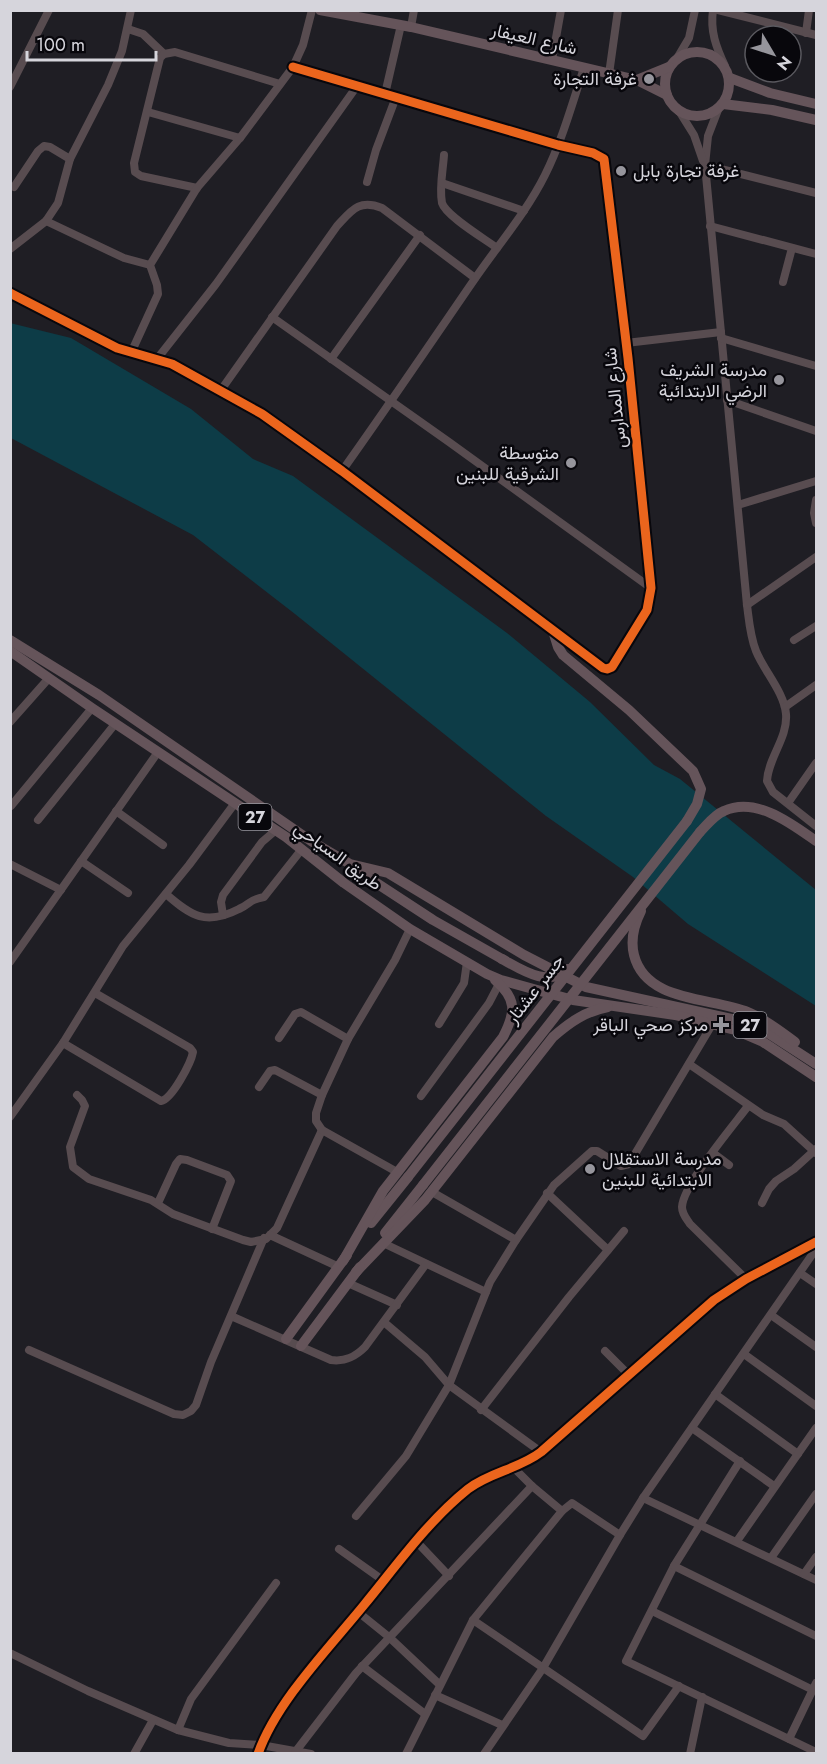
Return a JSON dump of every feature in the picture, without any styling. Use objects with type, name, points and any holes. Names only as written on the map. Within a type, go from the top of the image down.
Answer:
[{"type":"main road","name":"شارع العيفار","points":[[320,10],[406,26],[637,80],[667,95]]},
{"type":"main road","points":[[637,80],[673,63],[685,54],[696,51],[707,53],[717,58],[725,66],[730,78],[730,87],[720,107],[709,115],[698,117],[679,111],[671,104],[667,95],[666,76],[673,63]]},
{"type":"main road","points":[[730,78],[771,93],[816,104]]},
{"type":"main road","points":[[720,107],[772,110],[816,120]]},
{"type":"main road","name":"جسر عشتار","points":[[341,1264],[687,821],[700,795],[700,783],[693,771],[628,710],[563,655],[553,631]]},
{"type":"main road","name":"طريق السياحي","points":[[10,640],[99,694],[342,860],[358,867],[388,873],[466,922],[586,987],[716,1014],[752,1026],[816,1064]]},
{"type":"main road","name":"طريق السياحي","points":[[10,651],[115,724],[276,830],[344,883],[410,929],[500,982],[573,1000],[626,1007]]},
{"type":"main road","name":"جسر عشتار","points":[[427,1189],[699,832],[723,811],[737,807],[753,808],[768,812],[796,827],[816,842]]},
{"type":"main road","points":[[342,860],[433,920],[538,977],[547,978],[564,973],[583,955]]},
{"type":"main road","points":[[651,894],[636,922],[632,936],[636,962],[643,974],[659,987],[672,992],[747,1011],[762,1019],[816,1059]]},
{"type":"main road","points":[[286,1339],[341,1264],[383,1191],[503,1037],[512,1019],[513,1007],[510,997],[500,982]]},
{"type":"main road","points":[[356,1272],[383,1243],[553,1037],[571,1022],[592,1011],[626,1007]]},
{"type":"main road","name":"27","points":[[626,1007],[713,1023],[763,1042],[816,1077]]},
{"type":"main road","points":[[301,1346],[356,1272],[427,1189]]},
{"type":"street","points":[[10,87],[50,10]]},
{"type":"street","points":[[10,249],[46,221],[58,203],[70,159],[116,67],[128,29],[131,10]]},
{"type":"street","points":[[150,265],[197,188],[240,138],[293,67],[303,45],[312,10]]},
{"type":"street","points":[[386,94],[406,26],[414,10]]},
{"type":"street","points":[[552,60],[561,10]]},
{"type":"street","points":[[609,74],[618,10]]},
{"type":"street","points":[[673,63],[689,38],[695,10]]},
{"type":"street","points":[[725,66],[714,39],[711,24],[715,10],[816,35]]},
{"type":"street","points":[[806,33],[808,10]]},
{"type":"street","points":[[128,29],[143,34],[164,54]]},
{"type":"street","points":[[197,188],[141,176],[135,172],[134,163],[158,64],[164,54],[175,52],[280,84]]},
{"type":"street","points":[[293,67],[558,145]]},
{"type":"street","points":[[342,471],[524,211],[545,176],[584,68]]},
{"type":"street","points":[[157,359],[216,284],[357,86]]},
{"type":"street","points":[[367,182],[375,150],[396,98]]},
{"type":"street","points":[[720,107],[708,136],[705,165],[747,605],[757,652],[785,707],[784,732],[767,782],[773,792],[816,825]]},
{"type":"street","points":[[679,111],[694,135],[705,165]]},
{"type":"street","points":[[148,112],[240,138]]},
{"type":"street","name":"شارع المدارس","points":[[553,631],[603,668],[608,669],[615,663],[644,616],[650,601],[651,588],[626,343],[604,159],[593,153],[558,145]]},
{"type":"street","points":[[14,187],[38,151],[44,146],[70,159]]},
{"type":"street","points":[[444,155],[441,196],[445,209],[497,248]]},
{"type":"street","points":[[705,165],[816,193]]},
{"type":"street","points":[[442,183],[524,211]]},
{"type":"street","points":[[221,390],[337,226],[354,209],[363,204],[372,204],[382,208],[475,278]]},
{"type":"street","points":[[46,221],[124,258],[150,265]]},
{"type":"street","points":[[710,226],[816,254]]},
{"type":"street","points":[[331,359],[420,235]]},
{"type":"street","points":[[783,282],[792,248]]},
{"type":"street","points":[[131,353],[158,294],[158,285],[150,265]]},
{"type":"street","points":[[10,293],[103,341],[131,353],[157,359],[183,369],[277,423],[553,631]]},
{"type":"street","points":[[272,317],[651,588]]},
{"type":"street","points":[[626,343],[721,335],[816,366]]},
{"type":"street","points":[[728,400],[816,431]]},
{"type":"street","points":[[738,505],[816,481]]},
{"type":"street","points":[[816,500],[814,513],[816,523]]},
{"type":"street","points":[[747,605],[816,557]]},
{"type":"street","points":[[794,640],[816,626]]},
{"type":"street","points":[[10,722],[49,678]]},
{"type":"street","points":[[785,707],[816,685]]},
{"type":"street","points":[[11,806],[92,708]]},
{"type":"street","points":[[38,820],[115,724]]},
{"type":"street","points":[[10,962],[158,752]]},
{"type":"street","points":[[788,803],[816,764]]},
{"type":"street","points":[[11,1114],[63,1043],[123,946],[235,803]]},
{"type":"street","points":[[116,811],[163,844]]},
{"type":"street","points":[[223,915],[221,902],[223,895],[262,842],[276,830]]},
{"type":"street","points":[[166,894],[183,910],[195,916],[223,915],[242,908],[254,898],[264,897],[302,849]]},
{"type":"street","points":[[81,861],[128,893]]},
{"type":"street","points":[[10,864],[61,890]]},
{"type":"street","points":[[397,1172],[322,1130],[316,1121],[316,1113],[348,1039],[395,960],[410,929]]},
{"type":"street","points":[[439,1024],[464,983],[466,962]]},
{"type":"street","points":[[422,1096],[489,1003],[500,982]]},
{"type":"street","points":[[63,1043],[161,1101],[168,1098],[189,1065],[192,1052],[190,1048],[95,993]]},
{"type":"street","points":[[279,1038],[295,1014],[301,1012],[348,1039]]},
{"type":"street","points":[[356,1516],[406,1456],[449,1385],[486,1292],[547,1193],[563,1175],[592,1151],[597,1151],[621,1166],[629,1164],[713,1023]]},
{"type":"street","points":[[690,1064],[748,1106],[784,1124],[815,1151],[776,1181],[762,1203]]},
{"type":"street","points":[[259,1087],[270,1071],[275,1070],[322,1095]]},
{"type":"street","points":[[77,1095],[85,1106],[70,1147],[73,1167],[89,1179],[158,1203],[172,1214],[251,1242],[267,1237],[341,1264]]},
{"type":"street","points":[[746,1279],[683,1215],[682,1206],[685,1194],[748,1106]]},
{"type":"street","points":[[29,1350],[174,1414],[191,1411],[196,1405],[211,1362],[267,1237],[281,1220],[322,1130]]},
{"type":"street","points":[[713,1153],[729,1165]]},
{"type":"street","points":[[158,1203],[180,1160],[187,1160],[227,1175],[231,1181],[213,1229]]},
{"type":"street","points":[[427,1189],[516,1240]]},
{"type":"street","points":[[547,1193],[608,1250]]},
{"type":"street","points":[[481,1410],[624,1231]]},
{"type":"street","points":[[260,1749],[290,1696],[416,1540],[449,1506],[475,1484],[514,1468],[542,1452],[714,1300],[746,1279],[816,1242]]},
{"type":"street","points":[[383,1243],[486,1292]]},
{"type":"street","points":[[484,1754],[543,1668],[643,1498],[816,1249]]},
{"type":"street","points":[[231,1316],[331,1360],[348,1359],[357,1355],[384,1323],[426,1264]]},
{"type":"street","points":[[800,1273],[816,1284]]},
{"type":"street","points":[[348,1283],[397,1305]]},
{"type":"street","points":[[771,1314],[816,1347]]},
{"type":"street","points":[[384,1323],[425,1357],[449,1385],[542,1452]]},
{"type":"street","points":[[605,1351],[629,1375]]},
{"type":"street","points":[[744,1354],[816,1406]]},
{"type":"street","points":[[715,1395],[798,1454]]},
{"type":"street","points":[[692,1428],[774,1486]]},
{"type":"street","points":[[737,1541],[816,1428]]},
{"type":"street","points":[[740,1461],[674,1566],[626,1660],[816,1752]]},
{"type":"street","points":[[514,1468],[531,1486],[562,1511]]},
{"type":"street","points":[[296,1751],[362,1666],[449,1576],[531,1486]]},
{"type":"street","points":[[771,1558],[816,1494]]},
{"type":"street","points":[[643,1498],[816,1580]]},
{"type":"street","points":[[406,1754],[472,1620],[562,1511],[572,1503],[620,1534]]},
{"type":"street","points":[[416,1540],[449,1576]]},
{"type":"street","points":[[339,1549],[384,1581]]},
{"type":"street","points":[[804,1574],[816,1557]]},
{"type":"street","points":[[674,1566],[816,1636]]},
{"type":"street","points":[[178,1730],[191,1699],[276,1582]]},
{"type":"street","points":[[652,1611],[815,1687],[789,1739]]},
{"type":"street","points":[[358,1612],[389,1637],[440,1685]]},
{"type":"street","points":[[472,1620],[642,1736],[679,1686]]},
{"type":"street","points":[[10,1653],[178,1730],[260,1749],[311,1754]]},
{"type":"street","points":[[362,1666],[425,1714]]},
{"type":"street","points":[[435,1695],[502,1725]]},
{"type":"street","points":[[690,1754],[702,1697]]},
{"type":"street","points":[[134,1754],[153,1720]]},
{"type":"water","points":[[10,323],[71,338],[191,409],[253,459],[293,476],[507,633],[590,702],[654,765],[680,779],[816,890],[816,1006],[688,924],[633,877],[546,816],[193,535],[11,438]]},
{"type":"cycle path","points":[[10,293],[117,348],[172,364],[262,414],[342,471],[603,668],[612,667],[647,610],[651,588],[628,358],[604,159],[593,153],[558,145],[293,67]]},
{"type":"cycle path","points":[[258,1754],[266,1734],[290,1695],[413,1544],[453,1502],[477,1483],[523,1463],[541,1452],[714,1300],[746,1279],[816,1242]]},
{"type":"place","name":"غرفة التجارة","points":[[649,79]]},
{"type":"place","name":"غرفة تجارة بابل","points":[[621,171]]},
{"type":"place","name":"مدرسة الشريف الرضي الابتدائية","points":[[779,380]]},
{"type":"place","name":"متوسطة الشرقية للبنين","points":[[571,463]]},
{"type":"place","name":"مركز صحي الباقر","points":[[721,1025]]},
{"type":"place","name":"مدرسة الاستقلال الابتدائية للبنين","points":[[590,1169]]}]
